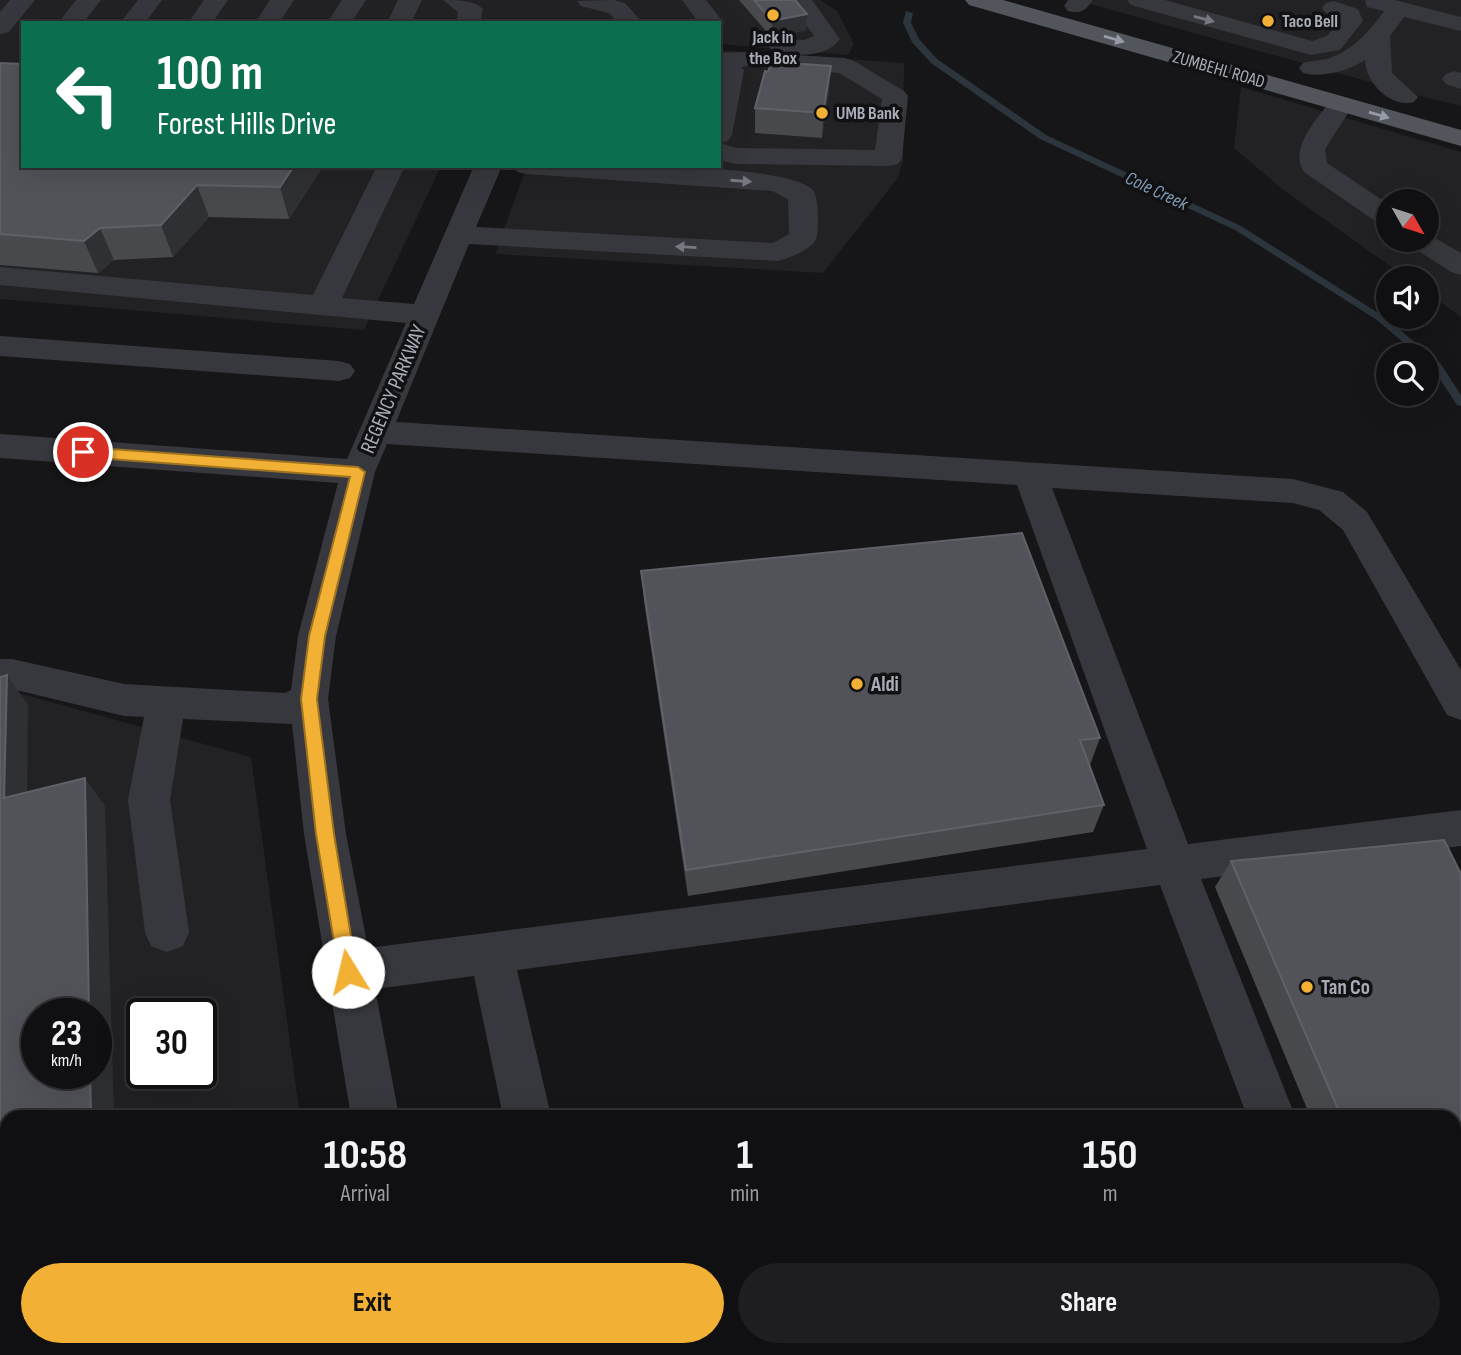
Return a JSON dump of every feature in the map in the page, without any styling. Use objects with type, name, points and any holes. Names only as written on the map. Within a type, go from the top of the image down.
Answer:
[{"type":"main road","name":"ZUMBEHL ROAD","points":[[977,0],[1068,7],[1303,68],[1461,138]]},
{"type":"main road","name":"ZUMBEHL ROAD","points":[[1068,7],[1351,90],[1416,100]]},
{"type":"street","points":[[0,27],[23,0]]},
{"type":"street","points":[[73,21],[89,0]]},
{"type":"street","points":[[134,21],[150,0]]},
{"type":"street","points":[[201,21],[216,0]]},
{"type":"street","points":[[268,21],[282,0]]},
{"type":"street","points":[[340,21],[354,0]]},
{"type":"street","points":[[400,21],[410,0]]},
{"type":"street","points":[[455,0],[471,9],[468,21]]},
{"type":"street","points":[[694,0],[710,21]]},
{"type":"street","points":[[721,49],[807,48],[828,39],[800,0]]},
{"type":"street","points":[[1139,0],[1322,49],[1334,45],[1352,21],[1350,14],[1334,8]]},
{"type":"street","points":[[1366,0],[1461,24]]},
{"type":"street","points":[[585,6],[617,8],[629,21]]},
{"type":"street","points":[[1303,68],[1321,68],[1352,58],[1379,38],[1398,8]]},
{"type":"street","points":[[1379,38],[1375,67],[1387,86],[1416,100]]},
{"type":"street","points":[[721,49],[747,59],[845,66],[895,96],[888,158],[736,156],[721,152]]},
{"type":"street","points":[[721,49],[731,70],[721,124]]},
{"type":"street","points":[[1351,90],[1312,149],[1314,166],[1376,209]]},
{"type":"street","points":[[323,306],[390,168]]},
{"type":"street","name":"REGENCY PARKWAY","points":[[374,1110],[325,834],[309,699],[317,636],[358,472],[487,168]]},
{"type":"street","points":[[459,235],[778,252],[803,238],[802,195],[778,183],[557,168]]},
{"type":"street","points":[[1439,251],[1461,266]]},
{"type":"street","points":[[0,276],[425,315]]},
{"type":"street","points":[[0,346],[339,371]]},
{"type":"street","points":[[375,432],[1293,491],[1331,501],[1355,521],[1461,704]]},
{"type":"street","points":[[0,446],[358,472]]},
{"type":"street","points":[[1030,474],[1174,864],[1269,1110]]},
{"type":"street","points":[[0,674],[12,674],[124,700],[288,709],[309,699]]},
{"type":"street","points":[[166,702],[149,800],[167,932]]},
{"type":"street","points":[[348,972],[1461,828]]},
{"type":"street","points":[[491,953],[526,1110]]},
{"type":"shaded area","points":[[0,0],[820,0],[837,11],[854,44],[848,55],[721,44],[721,21],[21,21],[21,168],[440,168],[364,330],[0,299]]},
{"type":"shaded area","points":[[1076,0],[1461,0],[1461,106],[1424,97]]},
{"type":"shaded area","points":[[721,50],[904,63],[903,162],[897,179],[823,273],[495,254],[526,168],[721,168]]},
{"type":"shaded area","points":[[1241,87],[1461,152],[1461,317],[1439,301],[1439,266],[1390,266],[1282,189],[1234,148]]},
{"type":"shaded area","points":[[0,688],[251,757],[299,1110],[0,1110]]},
{"type":"building","points":[[754,0],[795,0],[807,14],[772,21]]},
{"type":"building","points":[[771,62],[831,66],[823,113],[755,108],[765,71],[768,72]]},
{"type":"building","points":[[0,63],[21,64],[21,168],[293,168],[280,187],[197,185],[161,225],[100,228],[84,241],[0,234]]},
{"type":"building","name":"Aldi","points":[[1022,533],[1100,738],[1080,740],[1104,805],[686,870],[641,571]]},
{"type":"building","points":[[7,675],[4,798],[85,778],[89,998],[21,998],[21,1089],[90,1089],[91,1110],[0,1110],[0,677]]},
{"type":"building","points":[[1444,840],[1461,874],[1461,1110],[1338,1110],[1231,861]]},
{"type":"waterway","name":"Cole Creek","points":[[909,13],[907,23],[915,40],[934,61],[1043,137],[1238,228],[1380,318],[1410,343]]},
{"type":"waterway","name":"Cole Creek","points":[[1439,370],[1461,403]]},
{"type":"place","name":"Jack in the Box","points":[[773,15]]},
{"type":"place","name":"Taco Bell","points":[[1268,21]]},
{"type":"place","name":"UMB Bank","points":[[822,113]]},
{"type":"place","name":"Aldi","points":[[857,684]]},
{"type":"place","name":"Tan Co","points":[[1307,987]]},
{"type":"route","points":[[83,452],[358,472],[317,636],[309,699],[325,834],[348,972]]}]
